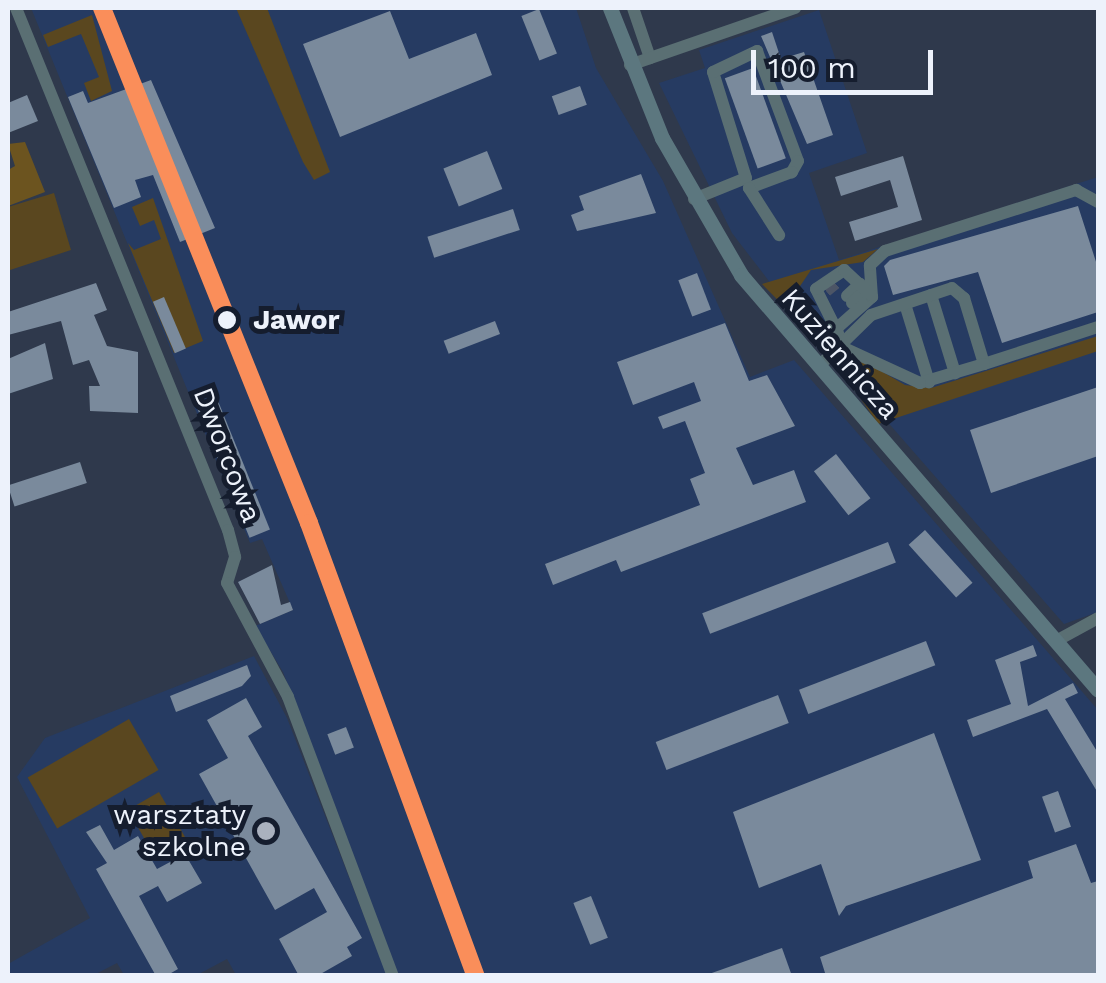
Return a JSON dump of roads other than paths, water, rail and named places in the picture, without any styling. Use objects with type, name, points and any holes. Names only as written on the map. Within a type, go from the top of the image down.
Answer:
[{"type":"main road","name":"Kuziennicza","points":[[610,8],[630,65],[694,200],[740,275],[1098,690]]},
{"type":"street","name":"Dworcowa","points":[[16,8],[234,544],[227,583],[288,697],[394,976]]},
{"type":"street","points":[[633,8],[650,58]]},
{"type":"street","points":[[630,65],[795,8]]},
{"type":"street","points":[[730,30],[738,55]]},
{"type":"street","points":[[694,200],[748,183],[792,172],[798,161],[762,56],[738,55],[720,64],[713,80],[748,183],[779,235]]},
{"type":"street","points":[[871,315],[866,290],[870,265],[885,251],[1076,190],[1098,202]]},
{"type":"street","points":[[840,346],[840,311],[820,285],[849,272]]},
{"type":"street","points":[[849,272],[866,290]]},
{"type":"street","points":[[826,291],[849,272]]},
{"type":"street","points":[[840,311],[866,290]]},
{"type":"street","points":[[840,311],[866,290]]},
{"type":"street","points":[[819,366],[871,315],[930,296],[960,292],[984,364]]},
{"type":"street","points":[[930,296],[954,374]]},
{"type":"street","points":[[905,304],[929,382]]},
{"type":"street","points":[[840,346],[929,382],[1098,328]]},
{"type":"street","points":[[1056,640],[1098,618]]},
{"type":"tunnel","points":[[826,291],[836,283]]},
{"type":"place","name":"Jawor","points":[[227,320]]},
{"type":"place","name":"warsztaty szkolne","points":[[266,831]]}]
